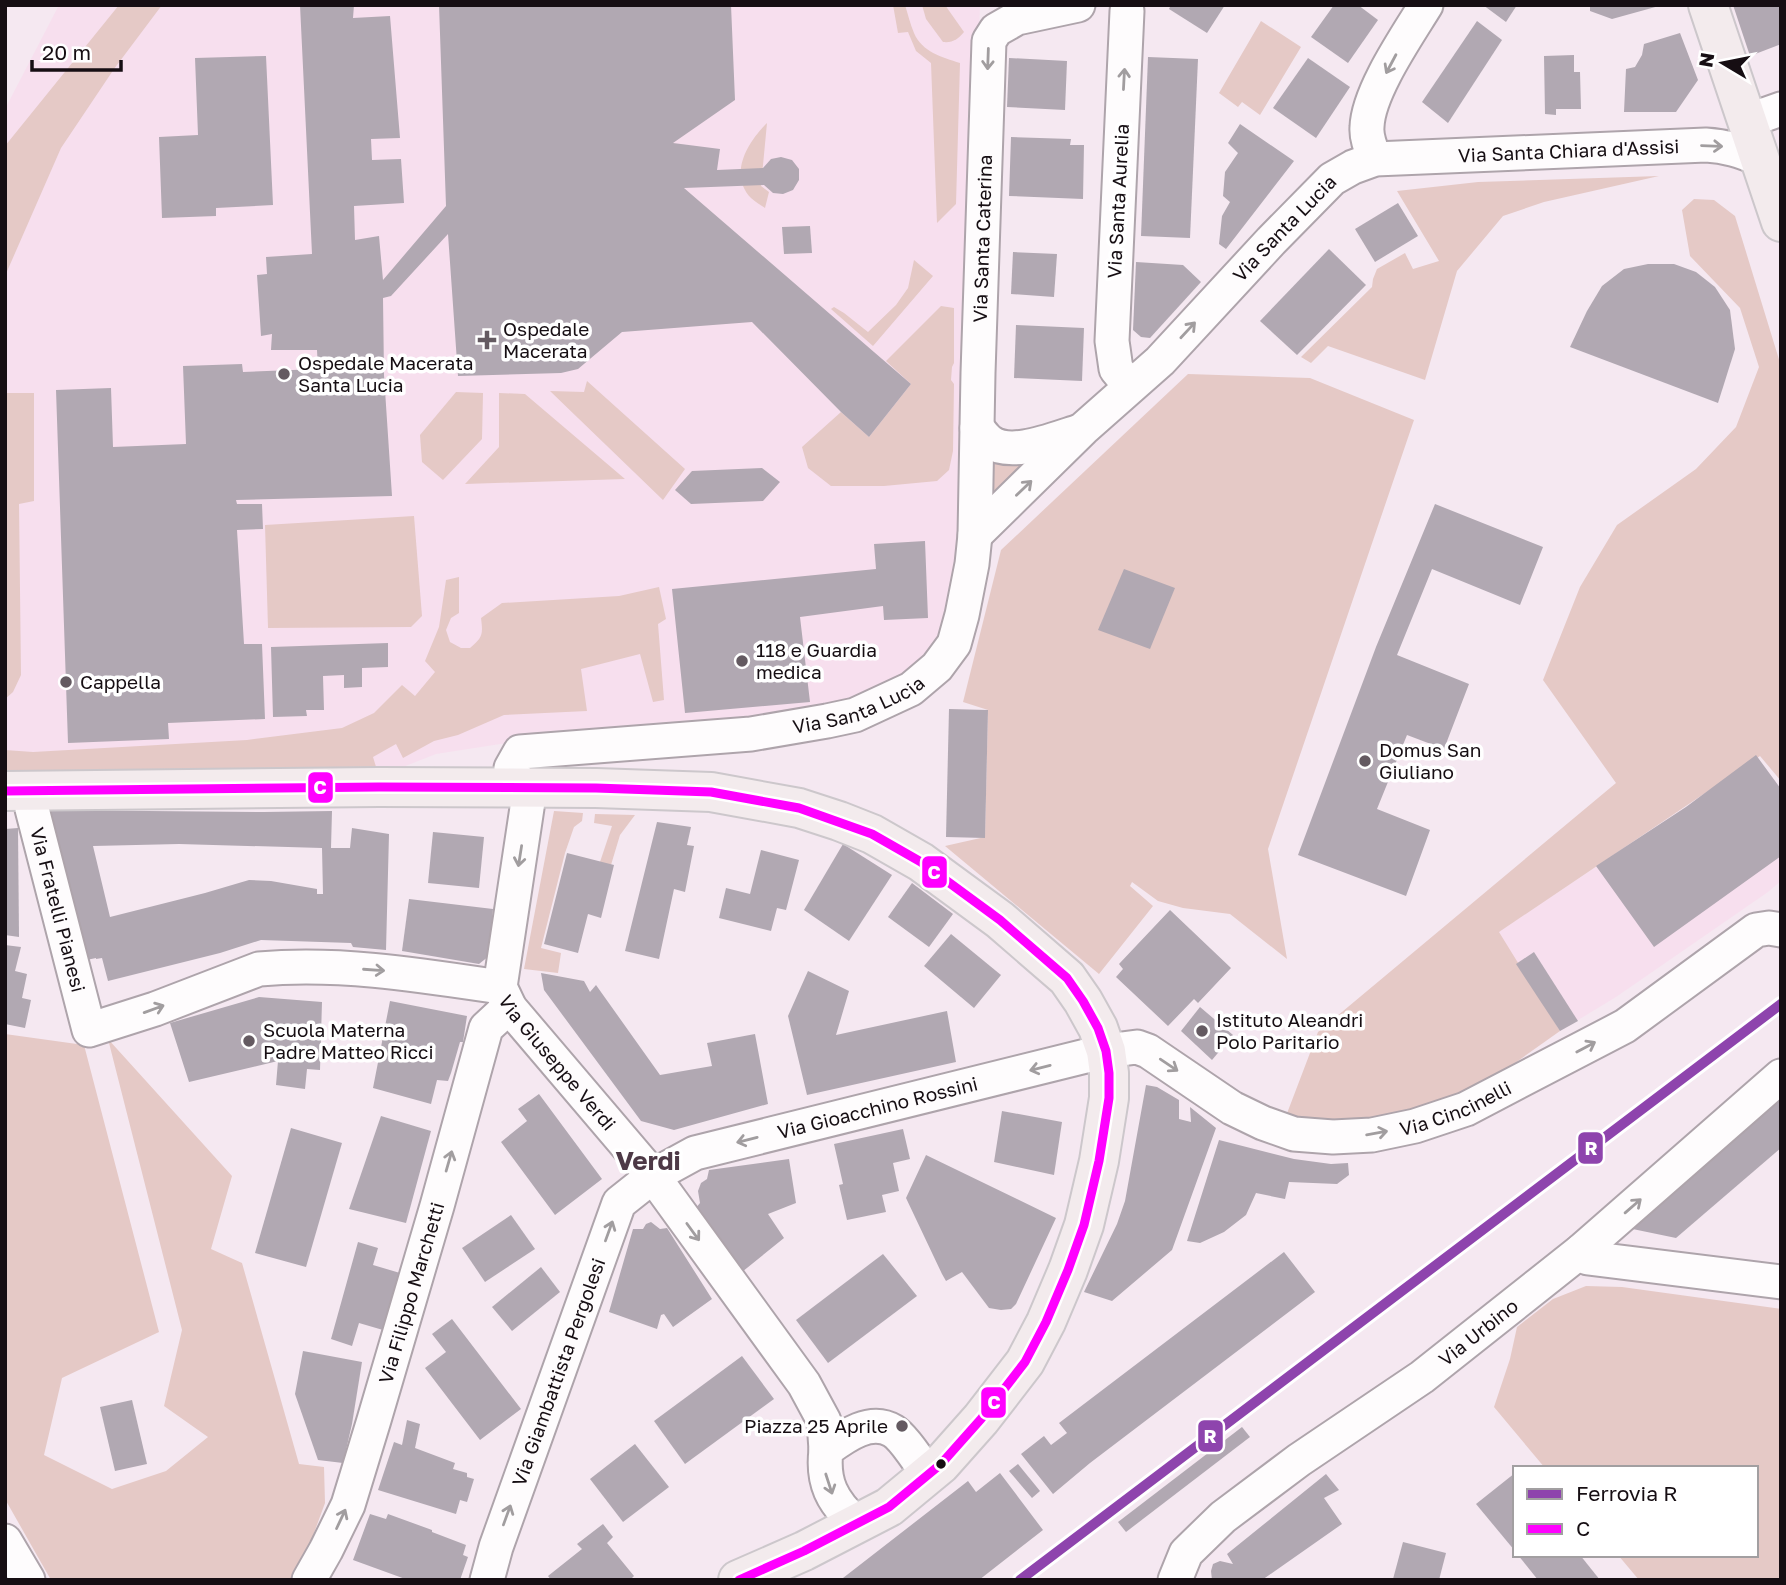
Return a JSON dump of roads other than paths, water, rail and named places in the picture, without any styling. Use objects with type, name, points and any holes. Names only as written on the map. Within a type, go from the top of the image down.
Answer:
[{"type":"main road","points":[[1708,5],[1764,115],[1760,159],[1781,222]]},
{"type":"main road","points":[[19,791],[379,787],[647,788],[712,792],[799,808],[872,834],[920,862],[1000,920],[1068,978],[1098,1028],[1106,1051],[1109,1098],[1099,1161],[1084,1225],[1046,1322],[1025,1362],[981,1419],[941,1464],[889,1507],[753,1576]]},
{"type":"street","name":"Via Santa Caterina","points":[[975,536],[989,41],[996,30],[1017,18],[1078,5]]},
{"type":"street","points":[[1084,5],[1129,8]]},
{"type":"street","points":[[1375,159],[1366,129],[1371,105],[1392,61],[1426,5]]},
{"type":"street","name":"Via Santa Aurelia","points":[[1129,8],[1111,341],[1116,369],[1130,386]]},
{"type":"street","name":"Via Santa Chiara d'Assisi","points":[[1375,159],[1706,145],[1735,149],[1760,159]]},
{"type":"street","name":"Via Santa Lucia","points":[[521,788],[511,768],[520,752],[751,734],[855,715],[911,689],[937,667],[954,644],[975,536],[1083,429],[1160,360],[1332,179],[1375,159]]},
{"type":"street","name":"Via Santa Lucia","points":[[977,428],[989,442],[1002,448],[1022,448],[1083,429]]},
{"type":"street","points":[[505,997],[521,788]]},
{"type":"street","name":"Via Fratelli Pianesi","points":[[19,791],[32,809],[89,1030]]},
{"type":"street","name":"Via Cincinelli","points":[[1106,1051],[1137,1046],[1232,1108],[1263,1124],[1294,1134],[1333,1138],[1371,1135],[1415,1126],[1466,1109],[1625,1026],[1756,930],[1781,930]]},
{"type":"street","name":"Via Giuseppe Verdi","points":[[89,1030],[155,1009],[260,969],[355,968],[399,971],[505,997],[653,1176],[804,1384],[824,1421],[826,1450]]},
{"type":"street","name":"Via Filippo Marchetti","points":[[309,1580],[327,1550],[348,1505],[486,1028],[500,1015],[505,997]]},
{"type":"street","name":"Via Gioacchino Rossini","points":[[653,1176],[695,1153],[1106,1051]]},
{"type":"street","name":"Via Urbino","points":[[1175,1580],[1186,1553],[1223,1517],[1299,1460],[1422,1377],[1581,1251],[1781,1076]]},
{"type":"street","name":"Via Giambattista Pergolesi","points":[[487,1580],[496,1547],[619,1203],[653,1176]]},
{"type":"street","points":[[1581,1251],[1588,1258],[1781,1282]]},
{"type":"street","points":[[856,1523],[842,1510],[825,1479],[826,1450],[846,1435],[874,1425],[894,1431],[928,1475]]},
{"type":"street","points":[[5,1541],[29,1580]]},
{"type":"rail line","name":"R","points":[[1020,1580],[1781,1004]]},
{"type":"place","name":"Ospedale Macerata","points":[[487,340]]},
{"type":"place","name":"Ospedale Macerata Santa Lucia","points":[[284,374]]},
{"type":"place","name":"118 e Guardia medica","points":[[742,661]]},
{"type":"place","name":"Cappella","points":[[66,682]]},
{"type":"place","name":"Domus San Giuliano","points":[[1365,761]]},
{"type":"place","name":"Istituto Aleandri Polo Paritario","points":[[1202,1031]]},
{"type":"place","name":"Scuola Materna Padre Matteo Ricci","points":[[249,1041]]},
{"type":"place","name":"Piazza 25 Aprile","points":[[902,1426]]},
{"type":"district","name":"Verdi","points":[[648,1161]]}]
